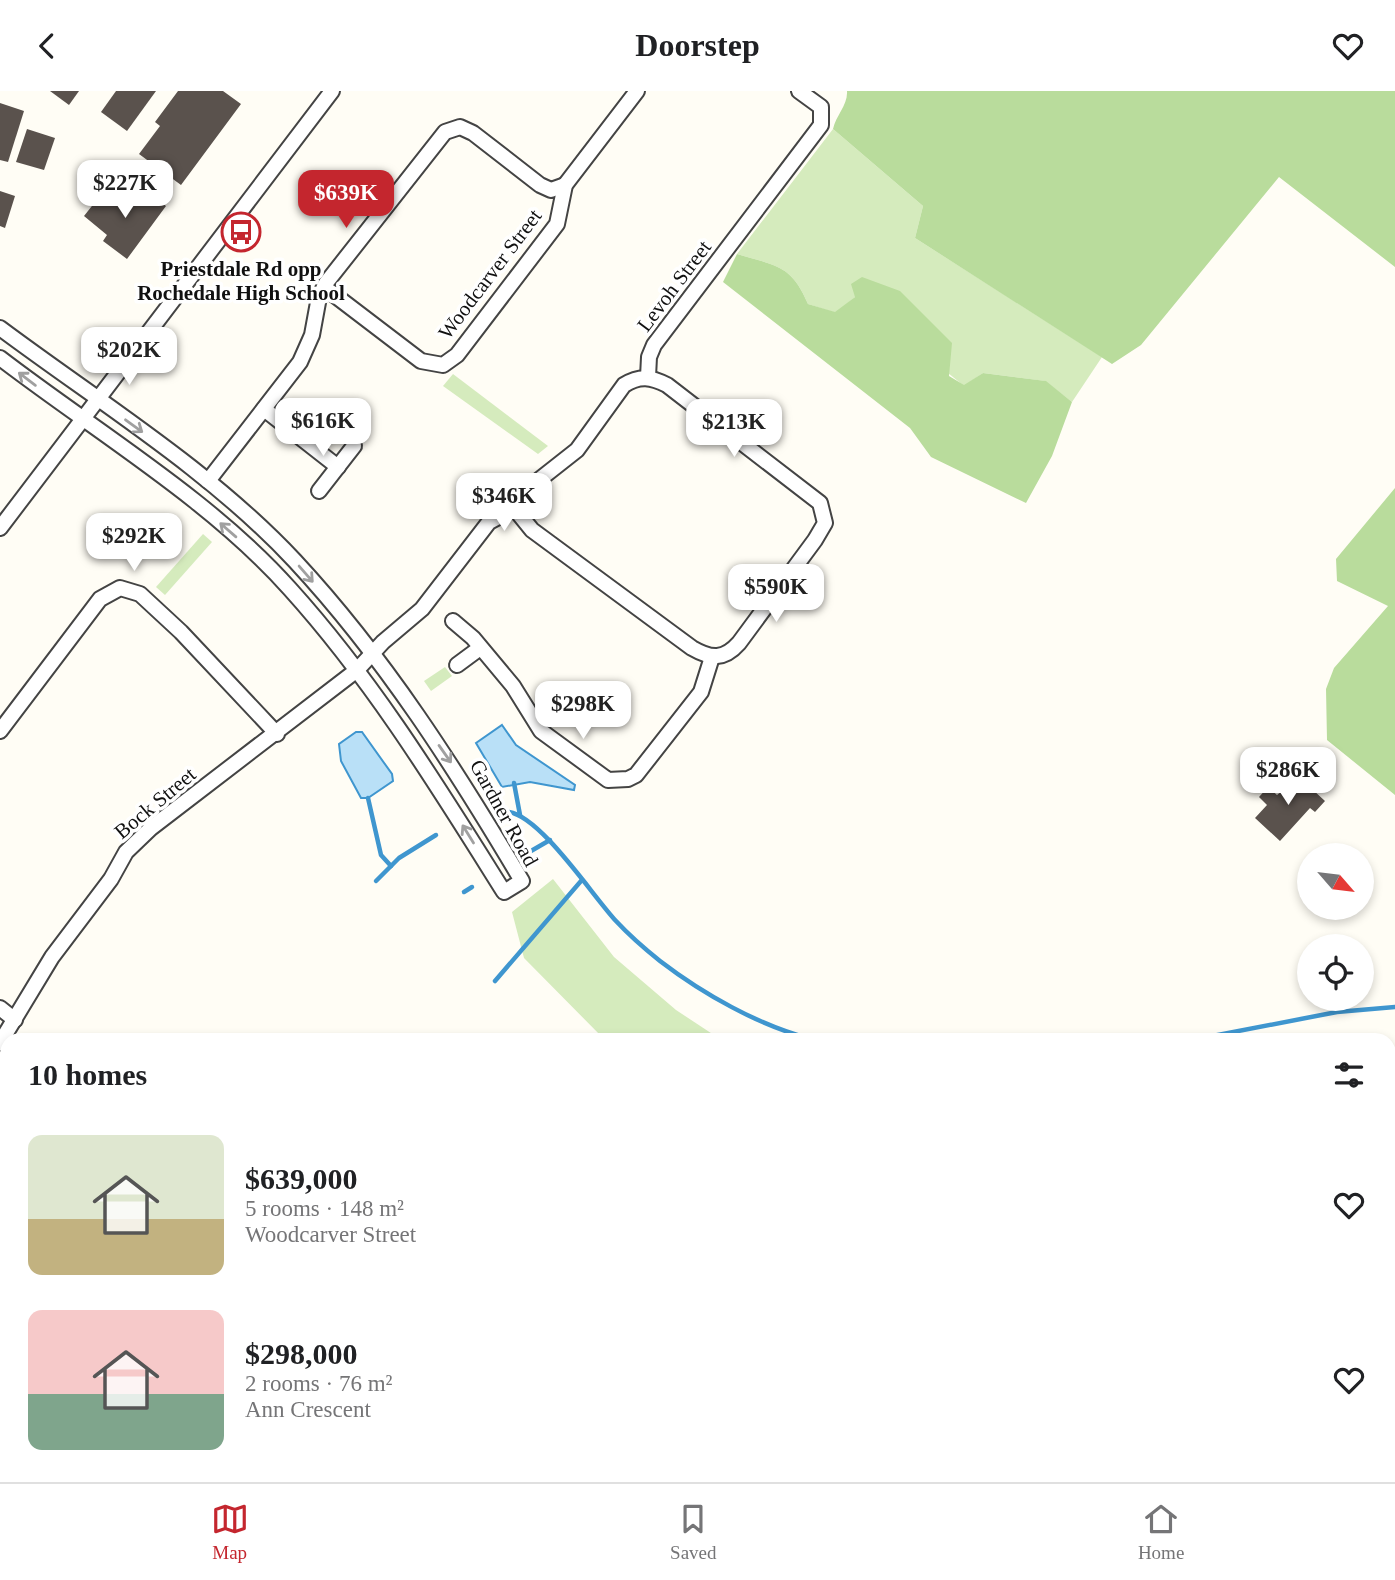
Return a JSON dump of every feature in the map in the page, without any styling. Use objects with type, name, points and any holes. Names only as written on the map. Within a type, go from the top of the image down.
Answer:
[{"type":"street","points":[[0,529],[332,91]]},
{"type":"street","name":"Woodcarver Street","points":[[324,287],[421,361],[443,365],[457,355],[557,224],[565,184],[637,91]]},
{"type":"street","name":"Levoh Street","points":[[648,377],[649,357],[654,345],[821,125],[821,107],[799,91]]},
{"type":"street","name":"Woodcarver Street","points":[[208,481],[300,362],[312,335],[319,297],[324,287],[445,132],[460,127],[473,133],[551,190],[565,184]]},
{"type":"street","name":"Gardner Road","points":[[0,328],[208,481],[294,559],[374,652],[459,775],[522,881],[504,892],[407,737],[290,588],[251,550],[129,453],[82,421],[0,358]]},
{"type":"street","points":[[357,670],[422,609],[489,522],[515,509],[530,487],[577,450],[624,385],[632,380],[648,377],[667,385],[820,503],[825,523],[739,643],[725,656],[712,657],[692,648],[532,530],[515,509]]},
{"type":"street","points":[[264,409],[338,467]]},
{"type":"street","points":[[319,491],[354,446]]},
{"type":"street","points":[[0,731],[100,600],[120,589],[140,594],[181,632],[277,734]]},
{"type":"street","points":[[453,621],[513,686],[541,731],[600,776],[617,781],[636,775],[702,692],[712,657]]},
{"type":"street","points":[[457,665],[480,648]]},
{"type":"street","name":"Bock Street","points":[[7,1033],[52,957],[111,879],[126,852],[152,828],[357,670]]},
{"type":"street","points":[[0,1008],[15,1020]]},
{"type":"green space","points":[[847,91],[1395,91],[1395,267],[1279,177],[1141,345],[1112,364],[915,238],[923,206],[833,129],[846,101]]},
{"type":"green space","points":[[833,129],[923,206],[915,238],[1102,357],[1072,402],[1045,381],[983,373],[964,386],[855,297],[836,313],[808,304],[795,281],[781,268],[737,254]]},
{"type":"green space","points":[[737,254],[781,268],[795,281],[808,304],[835,312],[855,297],[851,284],[862,277],[900,291],[952,343],[949,376],[964,385],[983,373],[1046,381],[1072,402],[1052,456],[1026,503],[931,457],[910,428],[723,282]]},
{"type":"green space","points":[[453,374],[548,446],[538,454],[443,386]]},
{"type":"green space","points":[[1395,488],[1395,795],[1327,740],[1326,689],[1334,668],[1388,606],[1337,581],[1336,559]]},
{"type":"green space","points":[[203,534],[212,542],[165,595],[156,587]]},
{"type":"green space","points":[[445,667],[452,676],[431,691],[424,681]]},
{"type":"green space","points":[[553,879],[614,957],[676,1010],[711,1033],[598,1033],[524,958],[512,912]]},
{"type":"water","points":[[502,725],[516,745],[575,785],[574,790],[530,782],[502,787],[476,743]]},
{"type":"water","points":[[356,732],[362,732],[392,774],[393,781],[368,798],[361,798],[341,761],[339,744]]},
{"type":"building","points":[[50,91],[79,91],[69,105]]},
{"type":"building","points":[[116,91],[156,91],[127,131],[101,112]]},
{"type":"building","points":[[178,91],[223,91],[241,104],[181,185],[139,154],[160,126],[155,122]]},
{"type":"building","points":[[0,103],[24,111],[8,162],[0,160]]},
{"type":"building","points":[[27,129],[55,138],[44,170],[16,162]]},
{"type":"building","points":[[142,188],[166,206],[127,259],[103,241],[107,235],[84,216],[103,192],[126,209]]},
{"type":"building","points":[[0,191],[15,196],[5,228],[0,226]]},
{"type":"building","points":[[1299,777],[1325,801],[1315,812],[1310,808],[1280,841],[1255,818],[1267,805],[1259,797],[1268,787],[1277,795]]},
{"type":"waterway","points":[[514,783],[520,815]]},
{"type":"waterway","points":[[368,798],[381,855],[391,866]]},
{"type":"waterway","points":[[509,812],[536,827],[566,859],[616,921],[660,961],[732,1007],[791,1033]]},
{"type":"waterway","points":[[376,881],[399,858],[436,835]]},
{"type":"waterway","points":[[531,851],[550,840]]},
{"type":"waterway","points":[[495,981],[581,881]]},
{"type":"waterway","points":[[464,892],[472,887]]},
{"type":"waterway","points":[[1228,1033],[1337,1012],[1395,1007]]},
{"type":"place","name":"Priestdale Rd opp Rochedale High School","points":[[241,232]]}]
